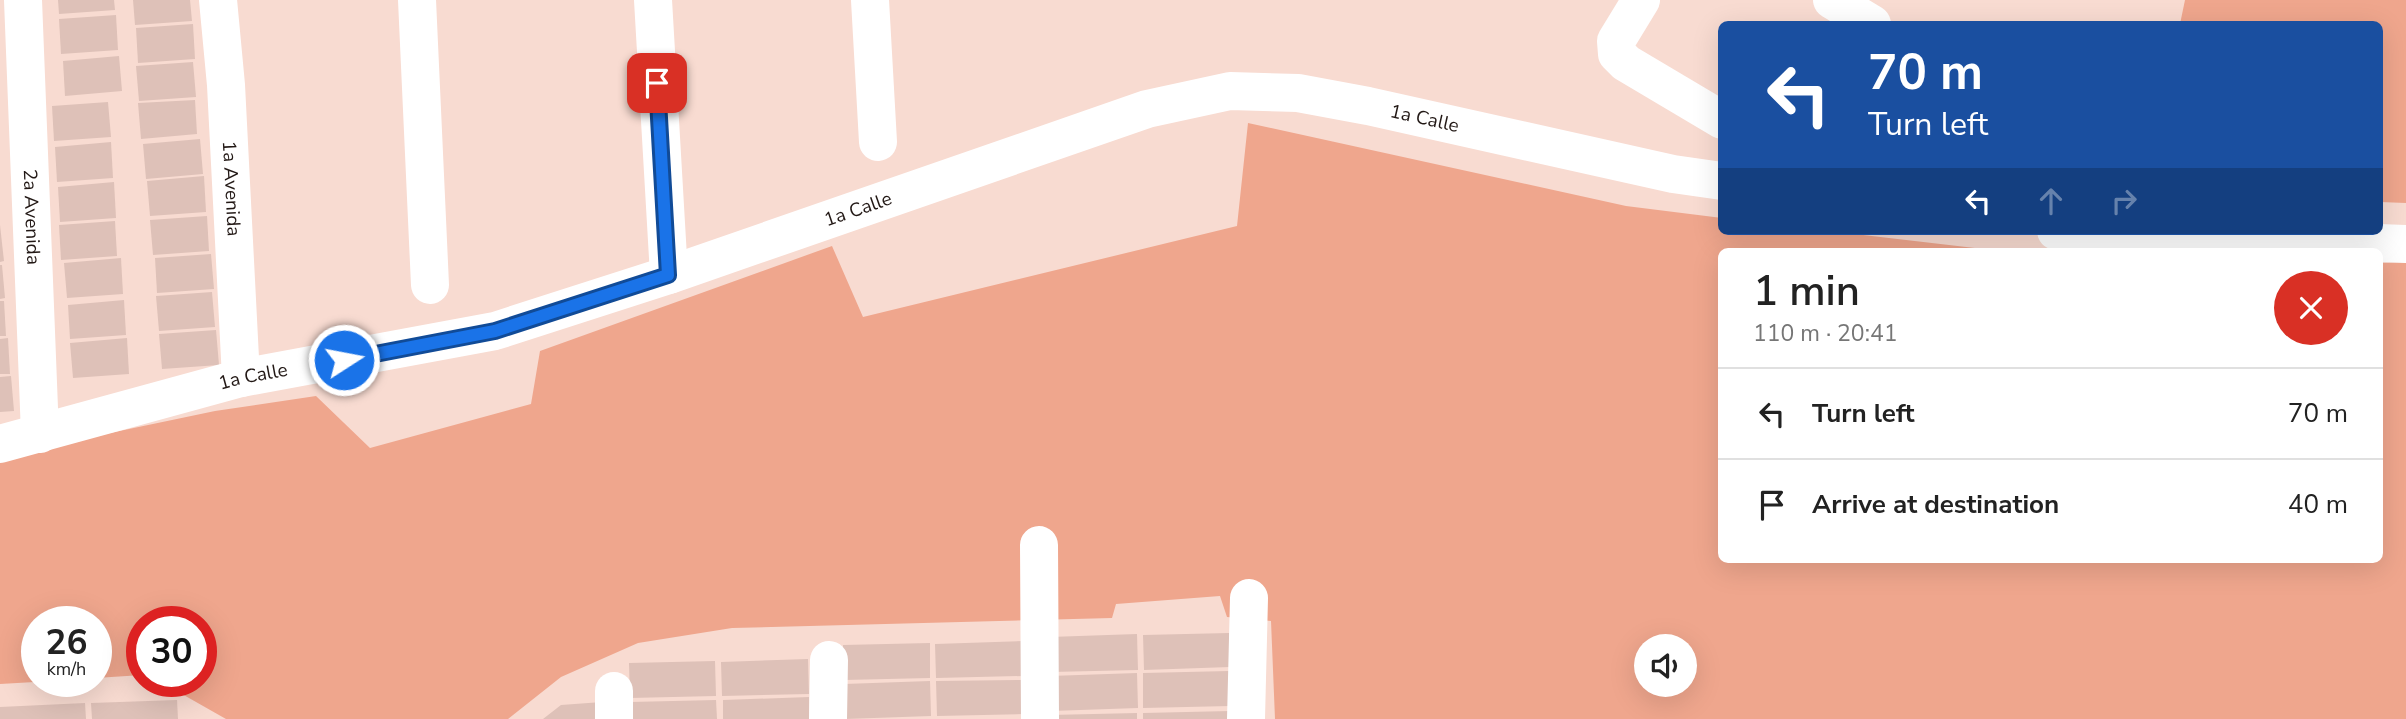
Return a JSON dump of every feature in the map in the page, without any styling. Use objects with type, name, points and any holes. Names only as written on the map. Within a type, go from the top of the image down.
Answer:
[{"type":"street","name":"2a Avenida","points":[[23,0],[40,434]]},
{"type":"street","name":"1a Avenida","points":[[218,0],[226,85],[240,378]]},
{"type":"street","points":[[417,0],[430,285]]},
{"type":"street","points":[[653,0],[668,275]]},
{"type":"street","points":[[870,0],[878,142]]},
{"type":"street","points":[[1641,0],[1616,41],[1617,54],[1626,63],[1718,118]]},
{"type":"street","points":[[1832,0],[1867,21]]},
{"type":"street","name":"1a Calle","points":[[0,444],[240,378],[495,331],[668,275],[1147,109],[1230,91],[1298,93],[1660,171],[1718,180]]},
{"type":"street","points":[[2164,235],[2406,244]]},
{"type":"street","points":[[1039,545],[1040,719]]},
{"type":"street","points":[[1246,719],[1249,598]]},
{"type":"street","points":[[828,719],[829,660]]},
{"type":"shaded area","points":[[2185,0],[2406,0],[2406,203],[2383,202],[2383,21],[2181,21]]},
{"type":"shaded area","points":[[1248,123],[1626,206],[1718,218],[1718,235],[1863,235],[1975,248],[1718,248],[1718,563],[2383,563],[2383,263],[2406,262],[2406,719],[1275,719],[1271,621],[1227,617],[1220,596],[1116,604],[1112,618],[732,628],[638,643],[561,677],[508,719],[226,719],[187,697],[217,697],[217,606],[126,606],[126,676],[112,677],[112,606],[21,606],[21,683],[0,684],[0,456],[215,411],[316,396],[370,448],[531,404],[540,351],[832,246],[863,317],[1237,226]]},
{"type":"building","points":[[58,0],[114,0],[115,10],[59,14]]},
{"type":"building","points":[[133,0],[190,0],[192,21],[135,25]]},
{"type":"building","points":[[116,15],[118,50],[61,54],[59,19]]},
{"type":"building","points":[[193,24],[195,59],[138,63],[136,28]]},
{"type":"building","points":[[119,56],[122,91],[65,96],[63,61]]},
{"type":"building","points":[[193,62],[196,97],[139,101],[136,66]]},
{"type":"building","points":[[195,100],[197,134],[141,139],[138,103]]},
{"type":"building","points":[[108,102],[111,137],[54,141],[52,106]]},
{"type":"building","points":[[200,139],[203,174],[146,179],[143,144]]},
{"type":"building","points":[[111,142],[113,178],[57,182],[55,147]]},
{"type":"building","points":[[204,176],[206,212],[150,216],[147,181]]},
{"type":"building","points":[[114,182],[116,218],[60,222],[58,187]]},
{"type":"building","points":[[207,216],[209,251],[153,255],[150,220]]},
{"type":"building","points":[[115,221],[117,256],[61,260],[59,225]]},
{"type":"building","points":[[0,225],[4,261],[0,262]]},
{"type":"building","points":[[211,254],[214,289],[157,293],[155,258]]},
{"type":"building","points":[[121,258],[123,294],[67,298],[64,263]]},
{"type":"building","points":[[0,265],[5,298],[0,299]]},
{"type":"building","points":[[212,292],[215,327],[159,331],[156,296]]},
{"type":"building","points":[[124,300],[126,335],[70,339],[68,305]]},
{"type":"building","points":[[0,301],[4,301],[6,336],[0,336]]},
{"type":"building","points":[[216,330],[219,365],[162,369],[159,334]]},
{"type":"building","points":[[8,338],[10,374],[0,374],[0,339]]},
{"type":"building","points":[[127,338],[129,374],[73,378],[70,343]]},
{"type":"building","points":[[11,376],[14,411],[0,412],[0,377]]},
{"type":"building","points":[[1229,633],[1230,667],[1144,670],[1143,635]]},
{"type":"building","points":[[1137,634],[1138,670],[1051,672],[1050,637]]},
{"type":"building","points":[[1022,641],[1023,676],[936,678],[935,644]]},
{"type":"building","points":[[930,643],[930,678],[844,680],[843,645]]},
{"type":"building","points":[[808,659],[809,694],[722,696],[721,662]]},
{"type":"building","points":[[715,661],[716,696],[630,698],[629,663]]},
{"type":"building","points":[[1229,671],[1230,706],[1143,708],[1143,673]]},
{"type":"building","points":[[1137,673],[1138,708],[1051,711],[1050,676]]},
{"type":"building","points":[[1023,680],[1024,714],[937,716],[936,681]]},
{"type":"building","points":[[930,681],[931,716],[845,719],[844,684]]},
{"type":"building","points":[[809,697],[809,719],[723,719],[723,700]]},
{"type":"building","points":[[177,700],[178,719],[92,719],[91,703]]},
{"type":"building","points":[[716,700],[717,719],[630,719],[630,702]]},
{"type":"building","points":[[602,702],[602,719],[543,719],[561,705]]},
{"type":"building","points":[[85,703],[86,719],[0,719],[0,707]]},
{"type":"building","points":[[1230,711],[1230,719],[1143,719],[1143,713]]},
{"type":"building","points":[[1137,713],[1137,719],[1051,719],[1050,715]]},
{"type":"route","points":[[344,360],[495,331],[668,275],[657,83]]}]
